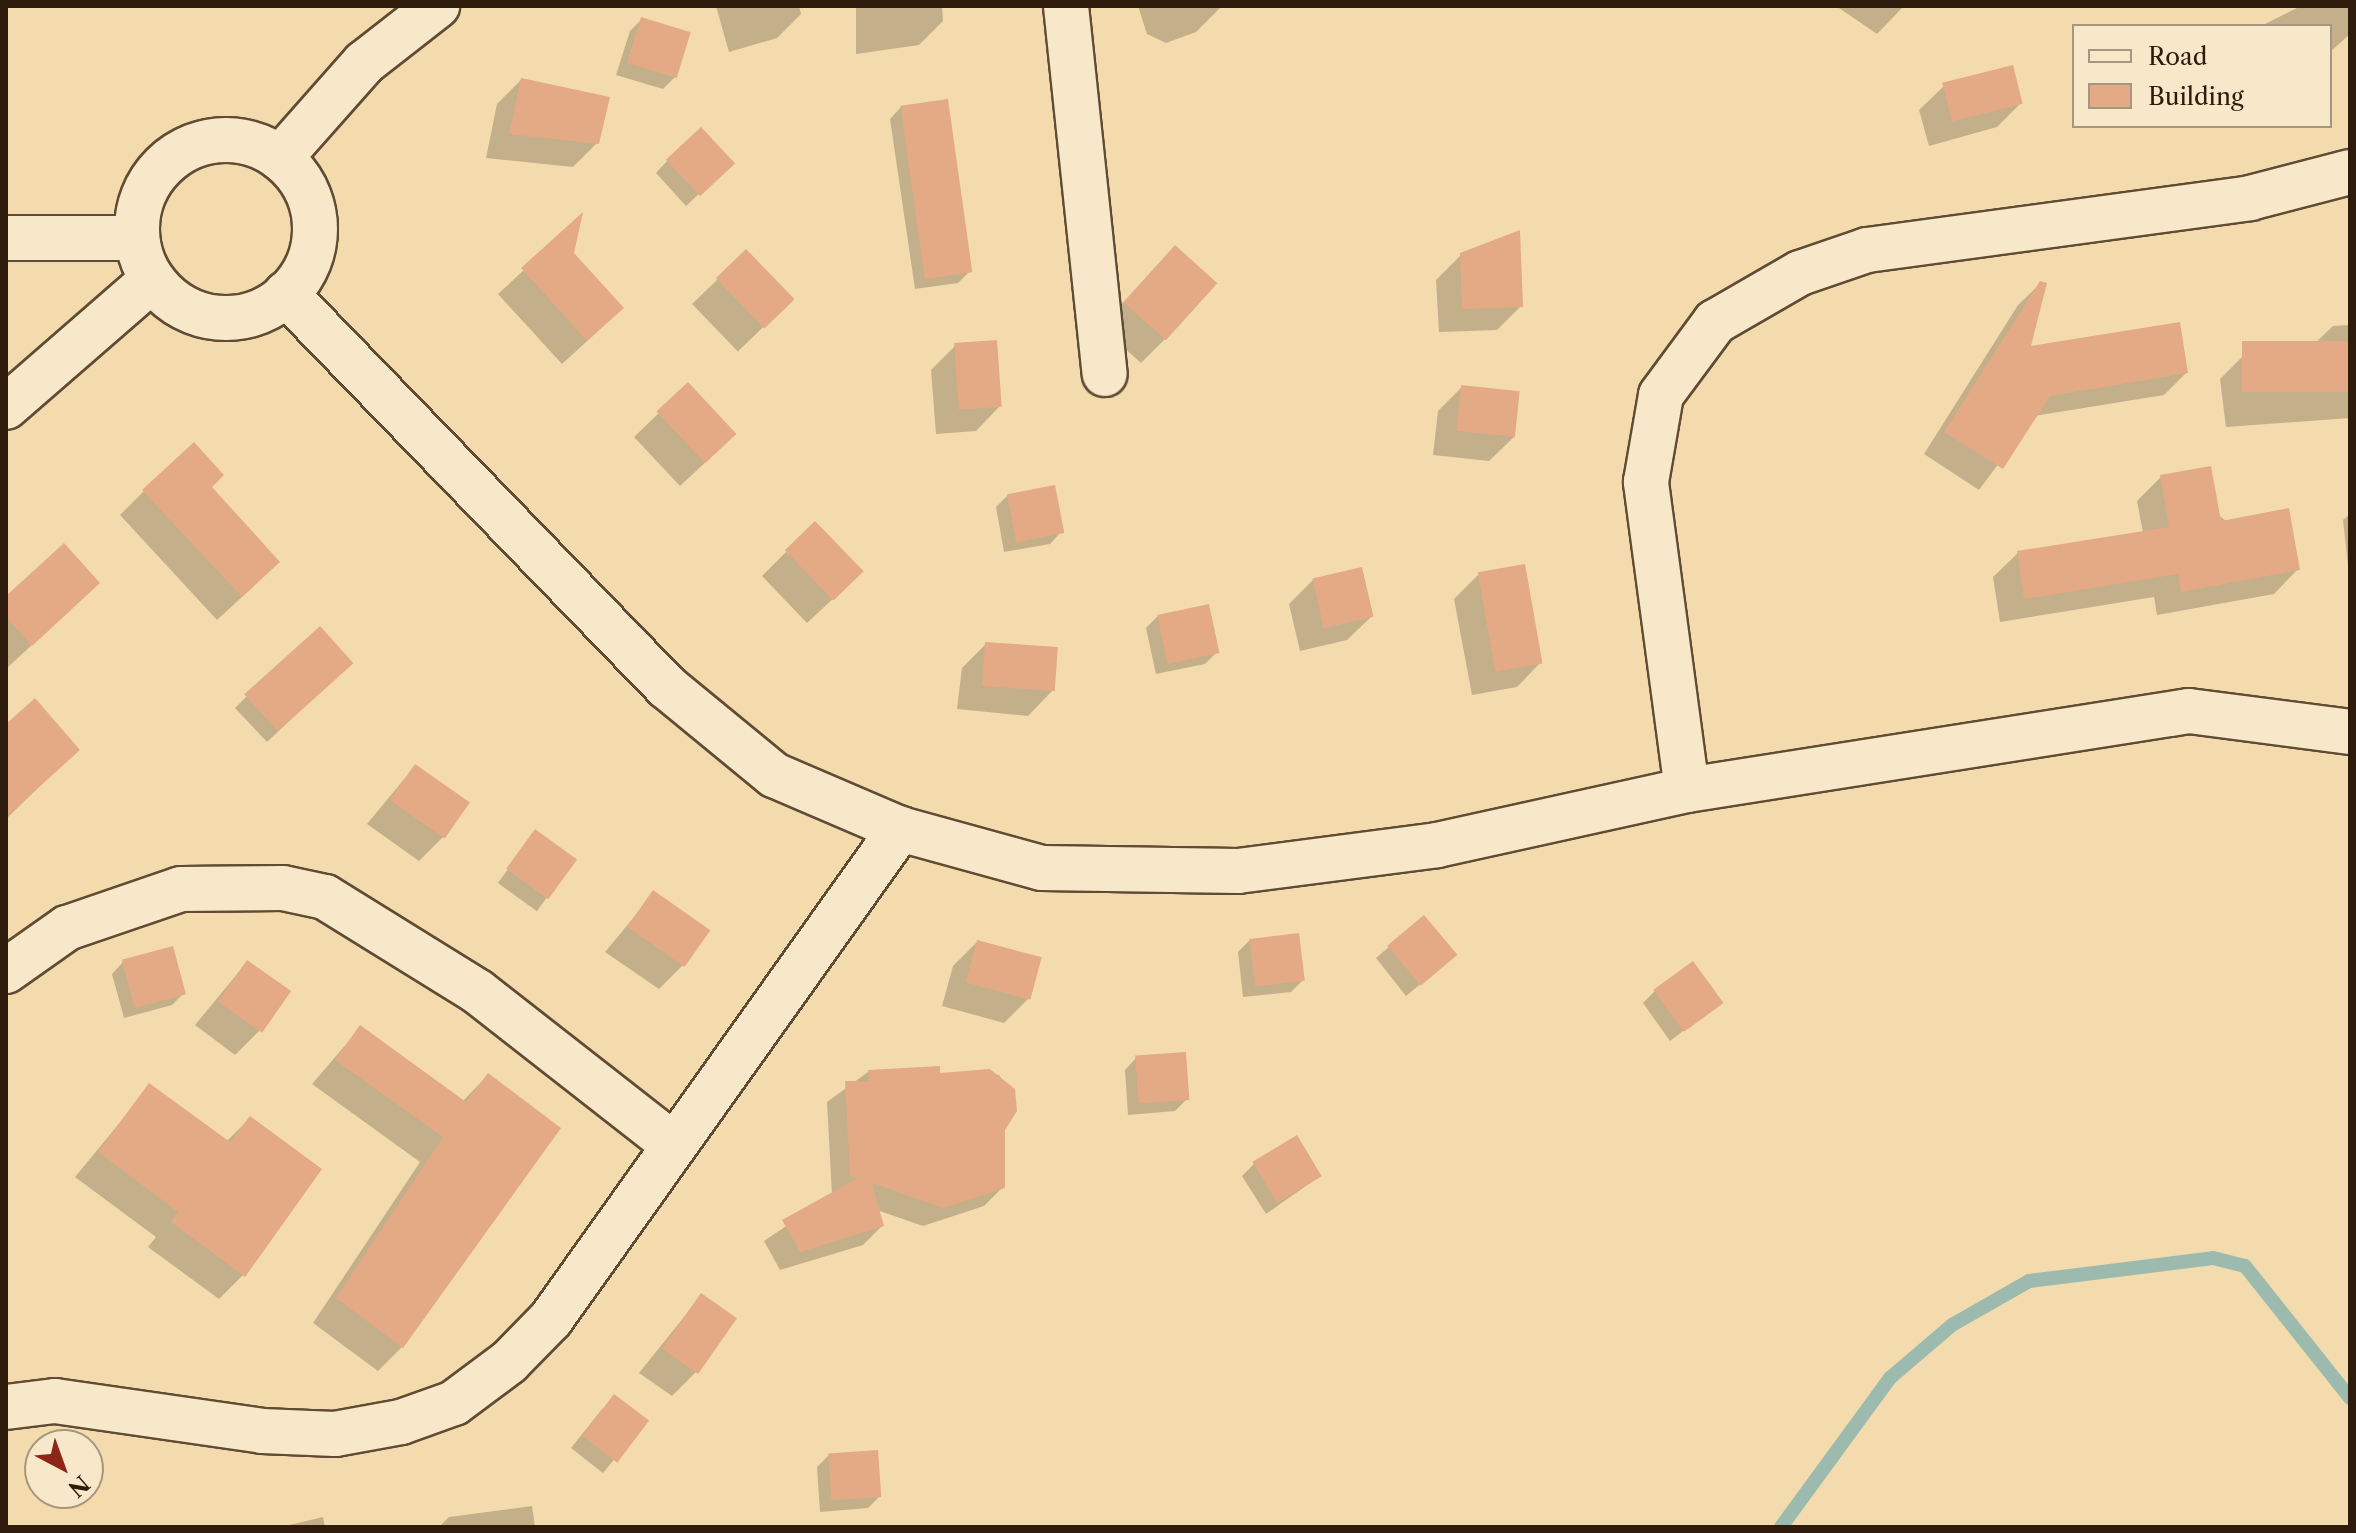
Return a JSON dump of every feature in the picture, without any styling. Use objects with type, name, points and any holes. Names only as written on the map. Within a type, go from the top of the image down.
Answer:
[{"type":"street","points":[[280,158],[364,63],[437,6]]},
{"type":"street","points":[[1066,6],[1105,374]]},
{"type":"street","points":[[225,139],[280,158],[300,179],[316,235],[309,263],[286,294],[242,317],[213,317],[185,309],[152,280],[137,238],[139,208],[170,159],[225,139]]},
{"type":"street","points":[[1687,790],[1646,482],[1661,395],[1715,322],[1800,273],[1867,250],[2250,198],[2350,172]]},
{"type":"street","points":[[6,238],[137,238]]},
{"type":"street","points":[[6,407],[152,280]]},
{"type":"street","points":[[286,294],[667,687],[774,775],[900,829],[1042,868],[1238,871],[1437,845],[1687,790],[2189,711],[2350,732]]},
{"type":"street","points":[[6,1407],[55,1401],[335,1434],[401,1422],[454,1403],[509,1362],[551,1319],[900,829]]},
{"type":"street","points":[[6,971],[67,928],[181,889],[283,888],[325,897],[478,992],[674,1145]]},
{"type":"building","points":[[641,17],[691,32],[677,78],[627,63]]},
{"type":"building","points":[[2013,65],[2023,104],[1952,121],[1942,83]]},
{"type":"building","points":[[521,78],[610,97],[599,144],[509,134]]},
{"type":"building","points":[[948,99],[972,272],[925,279],[900,106]]},
{"type":"building","points":[[701,127],[735,164],[700,196],[666,160]]},
{"type":"building","points":[[583,212],[574,253],[624,308],[587,341],[521,268]]},
{"type":"building","points":[[1520,230],[1523,307],[1462,309],[1460,253]]},
{"type":"building","points":[[1175,245],[1217,283],[1166,340],[1123,302]]},
{"type":"building","points":[[746,249],[795,299],[764,329],[716,278]]},
{"type":"building","points":[[2040,281],[2047,283],[2031,346],[2180,322],[2188,373],[2050,396],[2003,469],[1944,432]]},
{"type":"building","points":[[997,340],[1002,407],[959,410],[954,343]]},
{"type":"building","points":[[2242,341],[2350,341],[2350,392],[2242,392]]},
{"type":"building","points":[[688,382],[736,434],[705,463],[657,411]]},
{"type":"building","points":[[1461,385],[1520,391],[1515,437],[1456,431]]},
{"type":"building","points":[[194,442],[224,475],[212,487],[280,562],[242,597],[142,490]]},
{"type":"building","points":[[2211,466],[2221,521],[2289,508],[2300,570],[2181,592],[2178,574],[2024,599],[2017,551],[2169,527],[2160,475]]},
{"type":"building","points":[[1055,485],[1064,533],[1016,542],[1007,494]]},
{"type":"building","points":[[815,521],[864,571],[833,601],[785,550]]},
{"type":"building","points":[[64,543],[100,583],[32,646],[6,617],[6,596]]},
{"type":"building","points":[[1525,564],[1543,663],[1495,672],[1478,572]]},
{"type":"building","points":[[1362,567],[1373,617],[1324,628],[1312,578]]},
{"type":"building","points":[[1209,604],[1219,653],[1168,664],[1157,615]]},
{"type":"building","points":[[320,626],[353,663],[278,731],[244,694]]},
{"type":"building","points":[[985,642],[1058,647],[1055,691],[982,686]]},
{"type":"building","points":[[35,698],[80,750],[6,817],[6,724]]},
{"type":"building","points":[[415,764],[470,802],[445,838],[390,800]]},
{"type":"building","points":[[535,829],[577,860],[548,899],[506,869]]},
{"type":"building","points":[[653,890],[710,930],[685,967],[627,927]]},
{"type":"building","points":[[1424,915],[1457,955],[1421,986],[1387,946]]},
{"type":"building","points":[[1299,933],[1305,981],[1255,987],[1249,939]]},
{"type":"building","points":[[977,940],[1042,957],[1030,1000],[966,983]]},
{"type":"building","points":[[173,946],[186,994],[135,1008],[122,960]]},
{"type":"building","points":[[247,960],[291,991],[262,1033],[218,1002]]},
{"type":"building","points":[[1693,961],[1724,1003],[1684,1032],[1653,990]]},
{"type":"building","points":[[360,1025],[466,1102],[488,1073],[561,1128],[403,1348],[336,1298],[443,1137],[335,1060]]},
{"type":"building","points":[[1186,1052],[1189,1100],[1138,1103],[1135,1056]]},
{"type":"building","points":[[940,1066],[940,1073],[990,1069],[1015,1089],[1017,1111],[1005,1130],[1005,1188],[943,1208],[872,1183],[884,1226],[800,1252],[782,1220],[858,1178],[850,1176],[845,1081],[869,1081],[868,1070]]},
{"type":"building","points":[[149,1083],[230,1142],[250,1116],[322,1169],[245,1277],[171,1222],[178,1212],[98,1152]]},
{"type":"building","points":[[1297,1135],[1322,1176],[1277,1203],[1252,1162]]},
{"type":"building","points":[[701,1293],[737,1318],[698,1374],[662,1349]]},
{"type":"building","points":[[614,1394],[649,1420],[617,1463],[582,1436]]},
{"type":"building","points":[[878,1450],[881,1497],[831,1500],[828,1453]]},
{"type":"waterway","points":[[1781,1527],[1890,1378],[1952,1325],[2029,1281],[2213,1258],[2245,1266],[2350,1398]]}]
